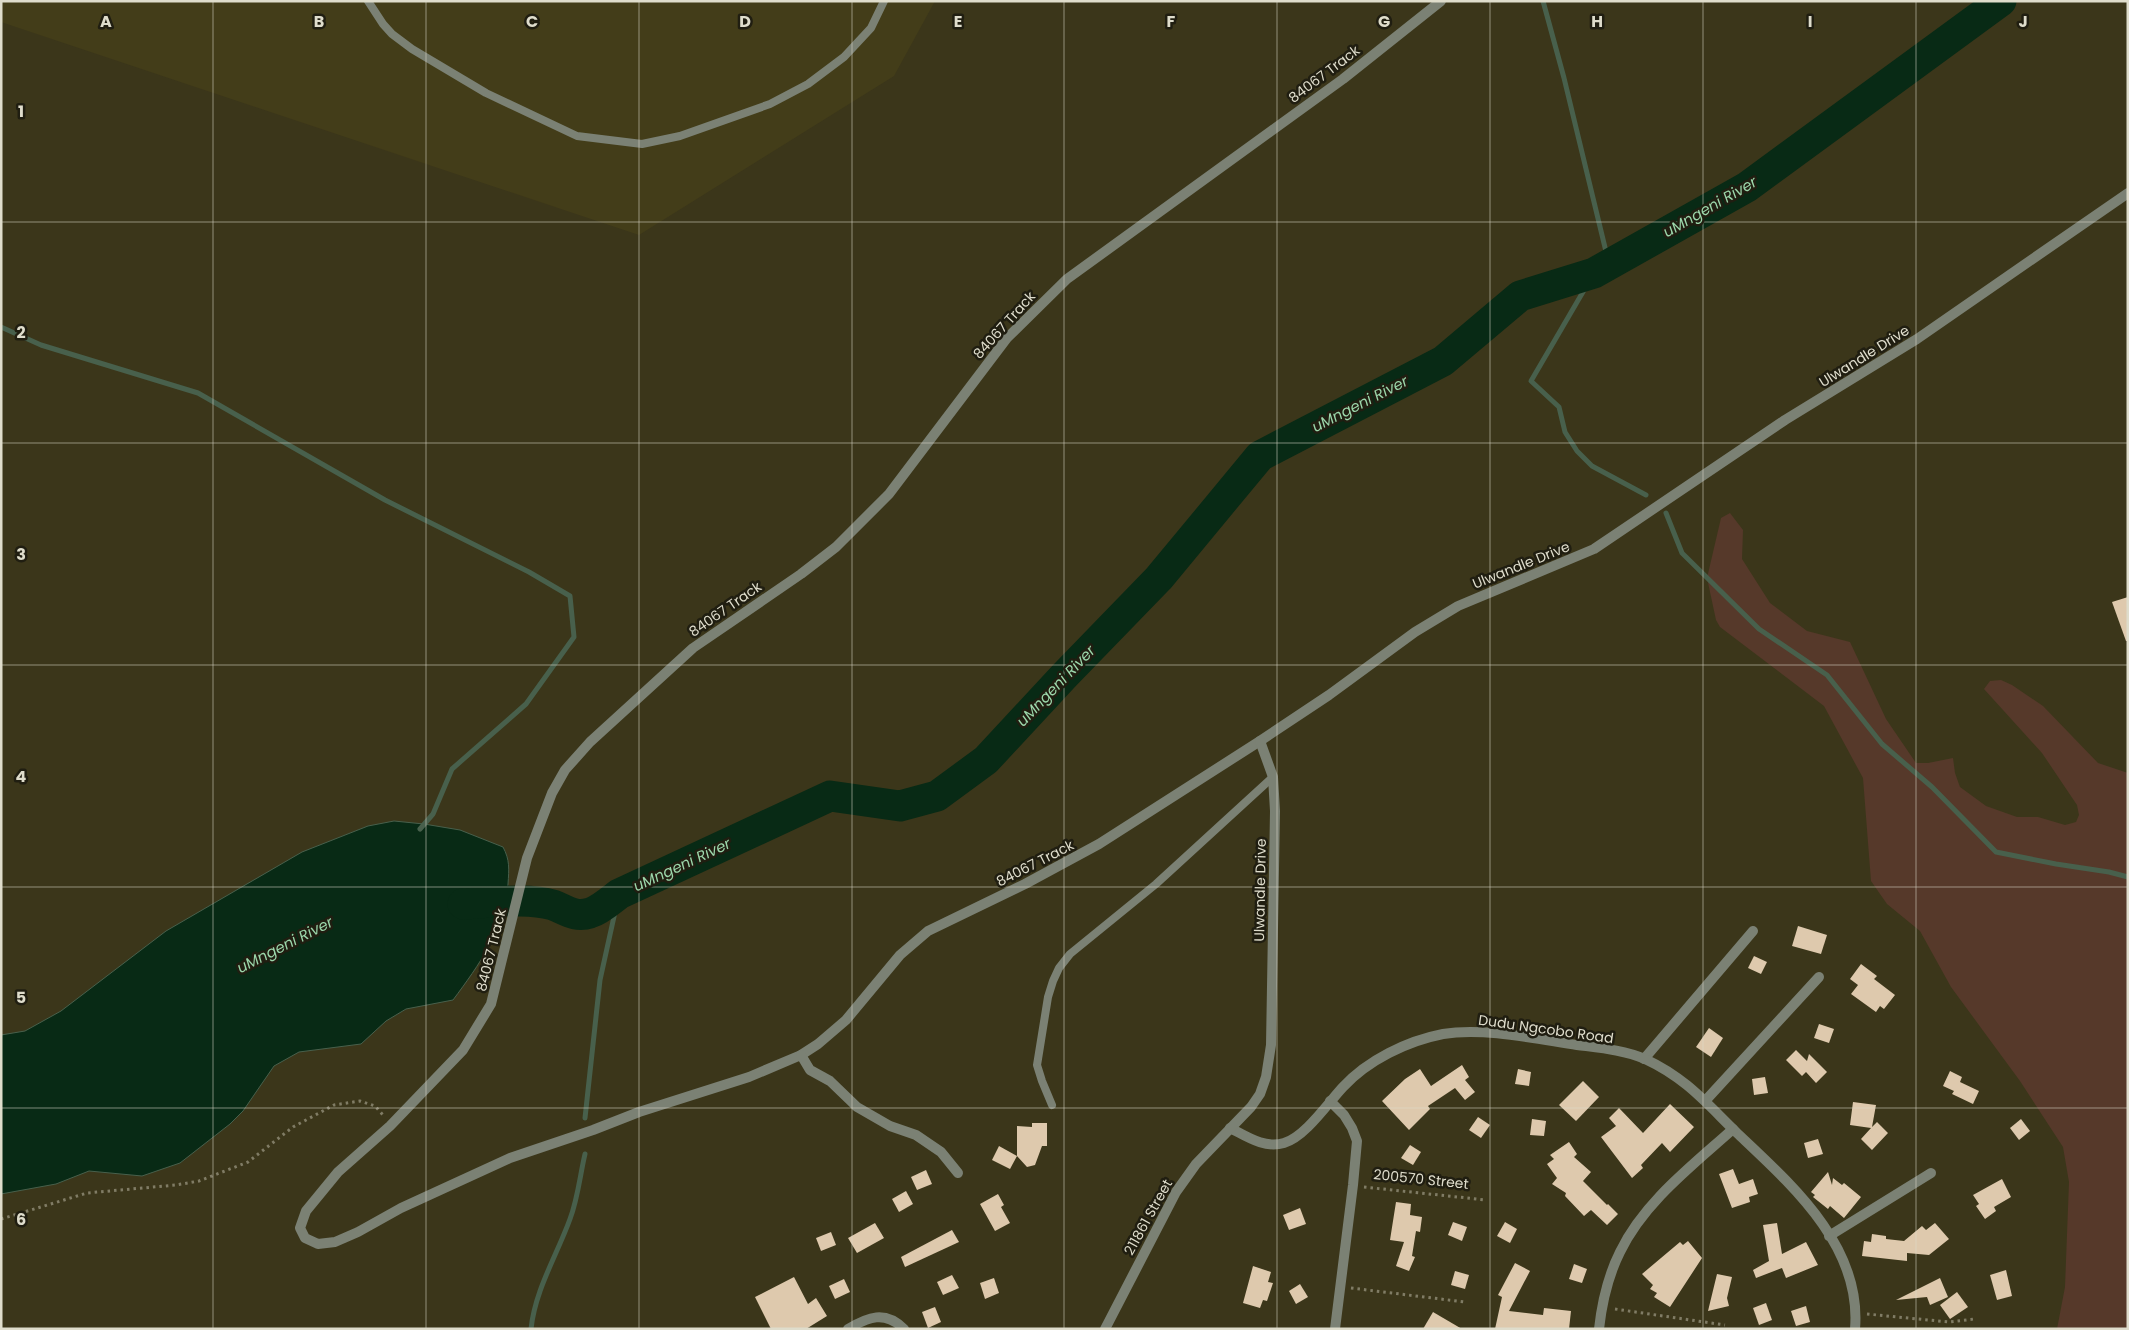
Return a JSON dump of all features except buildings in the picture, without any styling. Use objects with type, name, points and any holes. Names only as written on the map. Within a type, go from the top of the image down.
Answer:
[{"type":"street","name":"84067 Track","points":[[1260,741],[1083,854],[928,930],[900,955],[846,1020],[818,1044],[801,1055],[748,1077],[639,1112],[510,1158],[401,1208],[358,1232],[335,1242],[318,1244],[305,1238],[300,1228],[306,1212],[338,1172],[390,1126],[463,1050],[491,1004],[506,950],[527,858],[552,793],[565,770],[590,742],[693,648],[801,574],[836,546],[859,524],[889,494],[1007,338],[1067,279],[1343,79],[1441,1]]},
{"type":"street","name":"Ulwandle Drive","points":[[1230,1128],[1251,1107],[1260,1094],[1269,1062],[1275,860],[1273,778],[1260,741],[1329,695],[1415,632],[1458,606],[1594,549],[1786,420],[1917,339],[2128,193]]},
{"type":"street","points":[[1644,1059],[1753,931]]},
{"type":"street","points":[[1706,1100],[1819,977]]},
{"type":"street","name":"Dudu Ngcobo Road","points":[[1230,1128],[1260,1143],[1284,1143],[1309,1124],[1355,1075],[1404,1046],[1453,1033],[1485,1033],[1596,1047],[1644,1059],[1675,1075],[1706,1100],[1733,1129],[1785,1178],[1824,1224],[1847,1268],[1854,1290],[1855,1329]]},
{"type":"street","points":[[801,1055],[810,1070],[830,1081],[857,1107],[890,1126],[916,1135],[941,1152],[958,1172]]},
{"type":"street","name":"200570 Street","points":[[1330,1102],[1344,1115],[1357,1140],[1335,1329]]},
{"type":"street","name":"211861 Street","points":[[1105,1329],[1176,1192],[1196,1164],[1230,1128]]},
{"type":"street","points":[[1599,1329],[1602,1307],[1611,1271],[1620,1251],[1635,1227],[1678,1178],[1733,1129]]},
{"type":"street","points":[[1829,1236],[1930,1173]]},
{"type":"street","points":[[848,1329],[867,1318],[877,1316],[891,1319],[904,1329]]},
{"type":"lane","points":[[368,1],[392,34],[412,49],[486,93],[577,136],[642,144],[680,136],[770,104],[808,84],[844,57],[871,28],[884,1]]},
{"type":"lane","points":[[1052,1105],[1037,1065],[1048,997],[1059,968],[1070,954],[1142,896],[1273,778]]},
{"type":"path","points":[[1,1220],[87,1193],[176,1185],[199,1181],[248,1162],[293,1127],[334,1105],[360,1101],[375,1106],[390,1126]]},
{"type":"path","name":"200570 Street","points":[[1353,1185],[1486,1200]]},
{"type":"path","points":[[1341,1287],[1464,1302]]},
{"type":"path","points":[[1602,1307],[1725,1325]]},
{"type":"path","points":[[1856,1313],[1949,1322],[1974,1319]]},
{"type":"shaded area","points":[[1,1],[935,1],[894,76],[639,235],[1,22]]},
{"type":"shaded area","points":[[1730,513],[1743,530],[1742,559],[1770,603],[1807,631],[1850,642],[1886,719],[1916,763],[1928,763],[1953,758],[1955,773],[1960,787],[1986,806],[2017,817],[2038,817],[2065,825],[2076,822],[2079,815],[2077,805],[2042,753],[1984,689],[1990,681],[2001,680],[2012,685],[2043,706],[2098,763],[2128,773],[2128,1329],[2057,1329],[2065,1287],[2069,1182],[2063,1147],[2020,1081],[1951,987],[1920,931],[1887,904],[1871,881],[1863,778],[1824,706],[1720,627],[1716,620],[1707,578],[1721,518]]},
{"type":"water","points":[[394,821],[460,830],[503,847],[507,856],[509,869],[508,884],[502,916],[481,960],[453,1000],[406,1009],[386,1021],[361,1044],[299,1052],[274,1066],[243,1111],[230,1124],[180,1163],[142,1176],[89,1171],[56,1184],[1,1194],[1,1035],[25,1031],[61,1011],[166,931],[302,852],[368,826]]},
{"type":"waterway","points":[[1543,1],[1564,78],[1609,264]]},
{"type":"waterway","name":"uMngeni River","points":[[463,904],[532,901],[553,905],[575,914],[590,913],[605,905],[619,894],[830,796],[900,806],[937,796],[986,760],[1159,578],[1260,456],[1443,361],[1520,296],[1594,273],[1747,187],[2001,1]]},
{"type":"waterway","points":[[1594,273],[1531,381],[1559,407],[1565,432],[1577,451],[1592,466],[1646,495]]},
{"type":"waterway","points":[[1,327],[41,345],[198,393],[385,500],[529,572],[570,596],[574,637],[526,704],[452,769],[433,814],[420,829]]},
{"type":"waterway","points":[[1666,513],[1682,553],[1759,629],[1827,675],[1882,744],[1932,787],[1996,852],[2128,877]]},
{"type":"waterway","points":[[585,1118],[600,980],[619,894]]},
{"type":"waterway","points":[[531,1329],[537,1300],[573,1211],[585,1154]]}]
